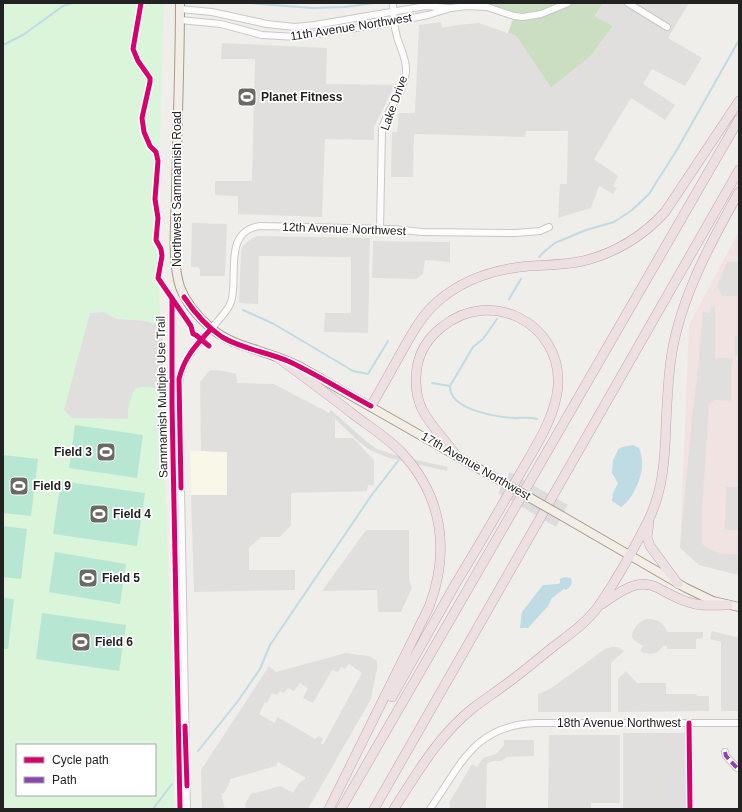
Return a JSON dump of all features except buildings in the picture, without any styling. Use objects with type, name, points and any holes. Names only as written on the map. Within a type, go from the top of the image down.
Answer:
[{"type":"highway","points":[[371,406],[423,318],[438,301],[453,290],[478,277],[499,270],[567,263],[607,254],[628,244],[640,235],[665,212],[739,101]]},
{"type":"highway","points":[[341,809],[739,119]]},
{"type":"highway","points":[[374,809],[739,170]]},
{"type":"highway","points":[[394,809],[425,761],[456,724],[473,708],[579,627],[599,606],[629,555],[656,503],[663,474],[669,378],[676,331],[690,290],[739,192]]},
{"type":"highway","points":[[329,809],[453,588],[478,548],[535,448],[552,415],[558,386],[554,355],[540,332],[531,324],[510,313],[498,310],[476,310],[453,319],[436,331],[428,340],[418,361],[416,386],[423,410],[455,454]]},
{"type":"highway","points":[[277,357],[381,435],[401,452],[422,478],[435,509],[439,526],[441,543],[440,566],[439,576],[432,600],[336,797]]},
{"type":"highway","points":[[649,518],[648,538],[650,546],[678,584]]},
{"type":"highway","points":[[599,606],[628,588],[643,584],[653,585],[689,603],[701,605],[728,605]]},
{"type":"main road","name":"Northwest Sammamish Road","points":[[180,6],[175,232],[178,275],[184,297],[191,308],[211,329]]},
{"type":"main road","name":"17th Avenue Northwest","points":[[211,329],[230,340],[299,366],[455,454],[678,584],[713,601],[739,607]]},
{"type":"street","name":"Lake Drive","points":[[380,228],[382,129],[401,88],[406,70],[405,58],[397,37],[392,3]]},
{"type":"street","name":"11th Avenue Northwest","points":[[180,20],[221,24],[262,35],[292,37],[315,35],[394,22],[428,15],[451,8],[467,6],[487,7],[514,16],[523,17],[541,14],[568,3]]},
{"type":"street","points":[[628,3],[667,27]]},
{"type":"street","name":"11th Avenue Northwest","points":[[180,6],[267,24],[295,27],[426,6],[451,8]]},
{"type":"street","name":"12th Avenue Northwest","points":[[211,329],[229,306],[233,294],[235,248],[238,240],[250,229],[260,226],[380,228],[422,232],[529,233],[550,227]]},
{"type":"street","points":[[187,809],[178,383],[185,360],[192,349],[211,329]]},
{"type":"street","name":"18th Avenue Northwest","points":[[430,809],[469,752],[485,738],[500,729],[509,726],[525,723],[739,723]]},
{"type":"street","points":[[689,723],[690,809]]},
{"type":"street","points":[[725,752],[727,758],[737,768],[739,768]]},
{"type":"shaded area","points":[[603,3],[689,3],[668,38],[702,58],[685,86],[652,69],[643,84],[675,105],[665,120],[631,98],[594,159],[618,176],[613,186],[617,188],[613,194],[599,186],[591,208],[558,218],[560,184],[567,184],[568,131],[526,131],[525,137],[414,134],[413,177],[391,177],[392,132],[397,132],[399,113],[415,113],[419,25],[441,22],[442,28],[479,23],[516,36],[551,88],[590,57],[613,26],[595,16]]},
{"type":"shaded area","points":[[222,43],[327,48],[326,84],[395,85],[374,127],[374,140],[325,139],[322,217],[238,214],[238,196],[215,195],[215,181],[252,181],[255,59],[221,59]]},
{"type":"shaded area","points":[[192,223],[227,224],[225,276],[200,276],[200,270],[198,267],[191,267]]},
{"type":"shaded area","points":[[739,231],[739,575],[699,565],[680,548],[689,325]]},
{"type":"shaded area","points":[[257,236],[370,238],[368,333],[324,332],[325,313],[351,313],[351,257],[259,256],[258,304],[239,303],[241,252],[243,246],[248,241]]},
{"type":"shaded area","points":[[373,241],[450,242],[450,262],[425,260],[423,274],[416,279],[372,278]]},
{"type":"shaded area","points":[[727,262],[739,262],[739,296],[722,296],[717,286]]},
{"type":"shaded area","points":[[739,296],[739,357],[735,356],[735,336],[738,336]]},
{"type":"shaded area","points":[[711,306],[715,307],[715,358],[733,358],[731,367],[731,401],[715,400],[709,404],[702,512],[702,544],[722,554],[739,554],[739,575],[699,565],[680,548],[703,312],[710,313]]},
{"type":"shaded area","points":[[104,312],[116,319],[147,321],[156,325],[163,336],[164,388],[136,388],[133,392],[128,408],[128,419],[72,418],[64,410],[90,313]]},
{"type":"shaded area","points":[[210,370],[236,374],[237,383],[274,384],[335,416],[335,438],[353,438],[374,460],[374,485],[368,485],[367,491],[291,493],[291,525],[280,537],[261,537],[249,548],[249,570],[295,570],[295,590],[194,592],[191,495],[227,495],[227,452],[201,451],[200,382]]},
{"type":"shaded area","points":[[190,451],[227,452],[227,495],[191,495]]},
{"type":"shaded area","points":[[726,487],[739,487],[739,530],[725,530]]},
{"type":"shaded area","points":[[366,530],[409,530],[409,579],[412,588],[401,612],[378,612],[377,590],[322,591]]},
{"type":"shaded area","points":[[646,619],[659,621],[667,632],[703,632],[703,638],[696,639],[696,649],[667,649],[667,646],[663,646],[656,653],[644,653],[640,651],[643,646],[632,637],[636,626]]},
{"type":"shaded area","points":[[712,631],[739,638],[739,711],[721,711],[721,642],[710,639]]},
{"type":"shaded area","points":[[618,647],[624,651],[611,663],[611,712],[538,712],[538,694],[550,689],[605,649]]},
{"type":"shaded area","points":[[346,653],[369,656],[377,661],[377,669],[371,699],[308,809],[246,809],[245,804],[251,794],[280,786],[293,793],[300,782],[305,779],[305,777],[278,762],[276,766],[230,779],[224,793],[221,794],[225,809],[202,809],[201,770],[269,666],[276,672]],"holes":[[[349,664],[362,673],[323,745],[321,743],[323,739],[319,736],[315,739],[278,717],[274,723],[259,714],[265,702],[267,703],[272,693],[277,695],[280,691],[284,693],[288,688],[294,691],[300,683],[308,688],[303,698],[313,703],[332,670],[338,672],[341,667],[345,669]]]},
{"type":"shaded area","points":[[626,671],[637,683],[666,683],[666,694],[696,694],[697,696],[709,696],[709,711],[618,712],[618,679]]},
{"type":"shaded area","points":[[623,733],[687,733],[687,809],[623,809]]},
{"type":"shaded area","points":[[549,735],[620,735],[620,803],[591,803],[591,808],[548,808]]},
{"type":"shaded area","points":[[504,740],[534,740],[534,756],[507,757],[501,761],[493,761],[487,764],[486,809],[450,809],[449,803],[472,764],[477,767],[483,758],[496,754],[504,745]]},
{"type":"green space","points":[[3,3],[164,3],[157,233],[164,426],[167,427],[164,445],[173,705],[174,809],[3,809]]},
{"type":"green space","points":[[488,3],[603,3],[595,16],[613,26],[590,57],[551,88],[516,36],[508,33],[514,16],[494,9]]},
{"type":"green space","name":"Field 3","points":[[75,425],[143,435],[137,478],[69,468]]},
{"type":"green space","name":"Field 9","points":[[3,455],[38,459],[31,516],[3,513]]},
{"type":"green space","name":"Field 4","points":[[61,481],[145,493],[137,546],[53,534]]},
{"type":"green space","points":[[3,526],[27,529],[21,579],[3,577]]},
{"type":"green space","name":"Field 5","points":[[55,552],[126,564],[120,604],[49,592]]},
{"type":"green space","points":[[3,598],[14,599],[8,649],[3,649]]},
{"type":"green space","name":"Field 6","points":[[42,613],[126,625],[119,671],[36,659]]},
{"type":"water","points":[[633,445],[639,448],[641,454],[641,475],[633,494],[621,507],[612,501],[613,493],[618,483],[612,473],[613,460],[618,450],[622,447]]},
{"type":"water","points":[[565,577],[571,578],[572,583],[570,586],[552,598],[548,606],[528,628],[520,628],[522,612],[543,585],[558,584],[560,583],[560,579]]},
{"type":"pier","points":[[331,410],[377,449],[398,456],[448,467],[447,471],[389,458],[370,450],[358,441],[329,413]]},
{"type":"pier","points":[[510,472],[568,505],[556,527],[498,493]]},
{"type":"waterway","points":[[3,45],[23,35],[63,6],[73,3]]},
{"type":"waterway","points":[[249,3],[313,8],[345,7],[374,3]]},
{"type":"waterway","points":[[539,257],[555,243],[586,230],[614,222],[632,210],[649,194],[678,148],[739,40]]},
{"type":"waterway","points":[[509,299],[521,279]]},
{"type":"waterway","points":[[243,310],[274,324],[353,371],[368,374],[388,341]]},
{"type":"waterway","points":[[497,319],[483,339],[473,347],[450,386],[452,394],[457,401],[475,411],[497,416],[537,419]]},
{"type":"waterway","points":[[432,383],[450,386]]},
{"type":"waterway","points":[[198,751],[238,701],[260,669],[270,645],[371,496],[398,461]]},
{"type":"waterway","points":[[153,809],[172,784]]},
{"type":"marked path","points":[[725,752],[726,756],[737,768],[739,768]]},
{"type":"cycle path","points":[[141,3],[133,49],[138,61],[150,78],[142,118],[144,132],[150,146],[156,152],[158,161],[155,199],[158,218],[156,240],[161,249],[162,256],[158,278],[191,326],[193,334],[209,346]]},
{"type":"cycle path","points":[[184,297],[201,319],[222,337],[238,345],[288,361],[371,406]]},
{"type":"cycle path","name":"Sammamish Multiple Use Trail","points":[[172,299],[172,404],[180,809]]},
{"type":"cycle path","points":[[181,488],[179,379],[188,357],[211,329]]},
{"type":"cycle path","points":[[689,723],[690,809]]},
{"type":"cycle path","points":[[185,726],[187,786]]},
{"type":"place","name":"Planet Fitness","points":[[247,97]]},
{"type":"place","name":"Field 3","points":[[106,452]]},
{"type":"place","name":"Field 9","points":[[19,486]]},
{"type":"place","name":"Field 4","points":[[99,514]]},
{"type":"place","name":"Field 5","points":[[88,578]]},
{"type":"place","name":"Field 6","points":[[81,642]]}]
